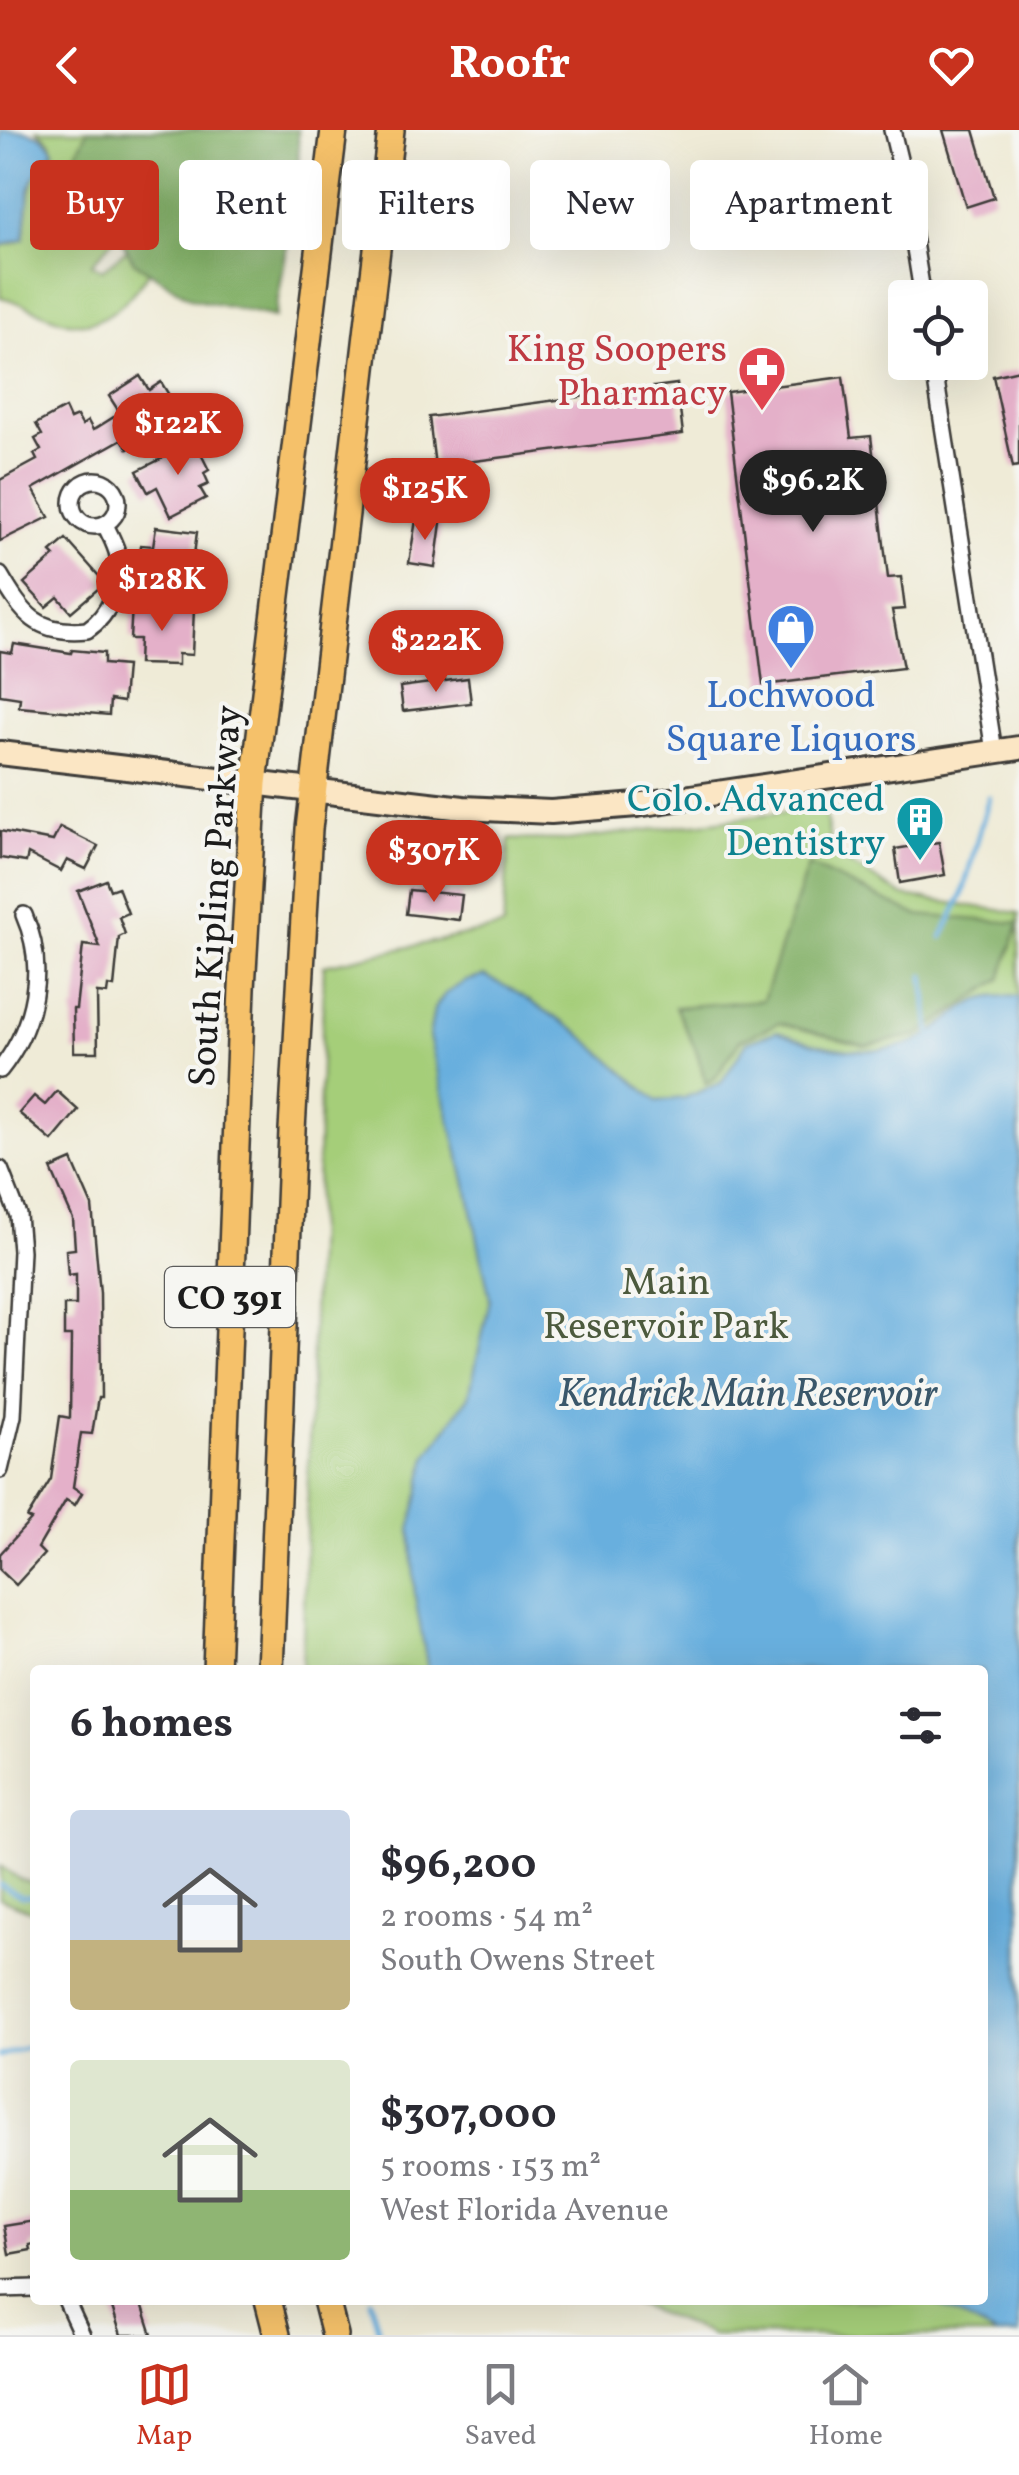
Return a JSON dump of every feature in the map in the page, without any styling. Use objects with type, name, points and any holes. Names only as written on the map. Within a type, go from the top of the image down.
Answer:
[{"type":"main road","name":"South Kipling Parkway","points":[[216,1665],[241,1006],[254,783],[334,130]]},
{"type":"main road","name":"CO 391","points":[[270,1665],[294,1096],[313,791],[391,130]]},
{"type":"main road","points":[[269,2305],[278,2335]]},
{"type":"main road","points":[[327,2305],[335,2335]]},
{"type":"street","points":[[892,130],[920,280]]},
{"type":"street","points":[[935,380],[994,751]]},
{"type":"street","points":[[0,575],[19,608],[32,620],[60,630],[86,630],[108,609],[117,579],[118,556],[105,524]]},
{"type":"street","points":[[0,753],[490,810],[584,811],[1019,748]]},
{"type":"street","points":[[0,1070],[22,1039],[32,1009],[36,945],[24,915]]},
{"type":"street","points":[[0,1169],[18,1215],[21,1250],[12,1416],[0,1470]]},
{"type":"street","points":[[0,2289],[30,2288]]},
{"type":"street","points":[[68,2305],[82,2335]]},
{"type":"green space","points":[[37,130],[168,130],[154,160],[46,160],[54,151],[50,141]]},
{"type":"green space","points":[[88,130],[298,130],[299,160],[179,160],[179,250],[286,250],[275,317],[192,299],[134,262],[127,250],[159,250],[159,160],[75,157]]},
{"type":"green space","points":[[30,192],[30,250],[104,250],[92,264],[102,270],[126,250],[159,250],[159,233],[169,244],[139,286],[114,311],[85,323],[68,322],[0,297],[0,246],[18,242],[24,235]]},
{"type":"green space","name":"Kendrick Main Reservoir","points":[[824,808],[833,854],[904,896],[1019,913],[1019,2335],[712,2335],[637,2305],[988,2305],[988,1665],[302,1665],[324,965],[503,927],[509,839],[567,840]]},
{"type":"green space","points":[[808,865],[917,915],[1019,923],[1001,979],[918,1035],[865,1046],[779,1023],[740,1040],[716,1077],[706,1084],[696,1050],[675,1007],[763,1000]]},
{"type":"green space","points":[[0,1866],[30,1882],[30,1910],[0,1899]]},
{"type":"water","points":[[0,130],[25,131],[45,139],[54,151],[45,160],[30,160],[24,239],[0,246]]},
{"type":"water","name":"Kendrick Main Reservoir","points":[[484,976],[511,989],[578,1032],[657,1101],[684,1098],[721,1083],[747,1042],[777,1031],[830,1047],[886,1049],[922,1038],[976,1002],[1001,996],[1019,997],[1019,2335],[997,2335],[940,2305],[988,2305],[988,1665],[427,1665],[415,1597],[411,1530],[427,1456],[469,1396],[490,1299],[429,1037],[434,1009],[445,994],[466,981]]},
{"type":"building","points":[[943,130],[974,130],[994,198],[966,207]]},
{"type":"building","points":[[1019,370],[1019,466],[1013,467],[993,376]]},
{"type":"building","points":[[140,376],[149,390],[161,382],[182,416],[128,449],[122,439],[33,489],[49,517],[0,541],[0,480],[37,460],[34,454],[41,450],[35,439],[42,435],[36,424],[65,408],[70,419],[77,416],[82,425],[88,421],[93,430],[120,413],[109,396]]},
{"type":"building","points":[[843,377],[851,438],[871,436],[888,578],[901,577],[905,609],[892,610],[903,668],[763,685],[727,392]]},
{"type":"building","points":[[677,384],[683,434],[435,466],[429,417]]},
{"type":"building","points":[[195,442],[209,470],[204,473],[209,484],[200,488],[206,498],[171,516],[157,487],[148,492],[137,471]]},
{"type":"building","points":[[416,520],[441,523],[435,567],[409,563]]},
{"type":"building","points":[[156,527],[197,532],[194,555],[205,556],[200,589],[136,581],[141,545],[153,546]]},
{"type":"building","points":[[66,539],[105,583],[71,612],[58,597],[46,607],[24,583],[55,556],[51,552]]},
{"type":"building","points":[[132,606],[194,608],[192,655],[178,654],[178,665],[138,664],[139,639],[130,639]]},
{"type":"building","points":[[14,644],[71,653],[104,653],[104,664],[126,666],[123,702],[110,700],[109,715],[19,707],[20,698],[0,695],[0,651],[12,653]]},
{"type":"building","points":[[468,678],[471,703],[403,711],[400,687]]},
{"type":"building","points":[[60,827],[98,846],[86,869],[67,860],[61,871],[28,854],[26,862],[0,858],[0,831],[53,841]]},
{"type":"building","name":"Colo. Advanced Dentistry","points":[[939,842],[945,875],[900,883],[895,849]]},
{"type":"building","points":[[106,880],[110,890],[118,887],[128,913],[119,917],[125,934],[119,937],[114,987],[108,986],[107,994],[97,993],[98,1052],[74,1052],[73,1009],[83,945],[100,947],[78,891]]},
{"type":"building","points":[[409,890],[462,895],[459,920],[406,914]]},
{"type":"building","points":[[57,1091],[78,1110],[52,1141],[19,1113],[34,1096],[45,1105]]},
{"type":"building","points":[[72,1160],[92,1206],[100,1293],[101,1398],[92,1434],[81,1433],[73,1487],[82,1493],[75,1505],[66,1500],[38,1548],[44,1554],[16,1585],[0,1570],[0,1554],[31,1520],[27,1518],[51,1479],[60,1416],[70,1418],[71,1336],[64,1336],[64,1305],[76,1305],[76,1274],[68,1275],[66,1250],[75,1249],[73,1219],[51,1169]]},
{"type":"building","points":[[30,2222],[30,2250],[9,2254],[4,2226]]},
{"type":"building","points":[[111,2305],[143,2305],[152,2335],[121,2335]]},
{"type":"waterway","points":[[942,937],[962,896],[989,797]]},
{"type":"waterway","points":[[924,976],[930,1032]]},
{"type":"waterway","points":[[0,1885],[22,1897],[30,1896]]},
{"type":"waterway","points":[[0,2056],[30,2046]]},
{"type":"waterway","points":[[371,2305],[380,2335]]},
{"type":"place","name":"King Soopers Pharmacy","points":[[762,412]]},
{"type":"place","name":"Lochwood Square Liquors","points":[[791,670]]},
{"type":"place","name":"Colo. Advanced Dentistry","points":[[920,862]]},
{"type":"park label","name":"Main Reservoir Park","points":[[666,1303]]}]
